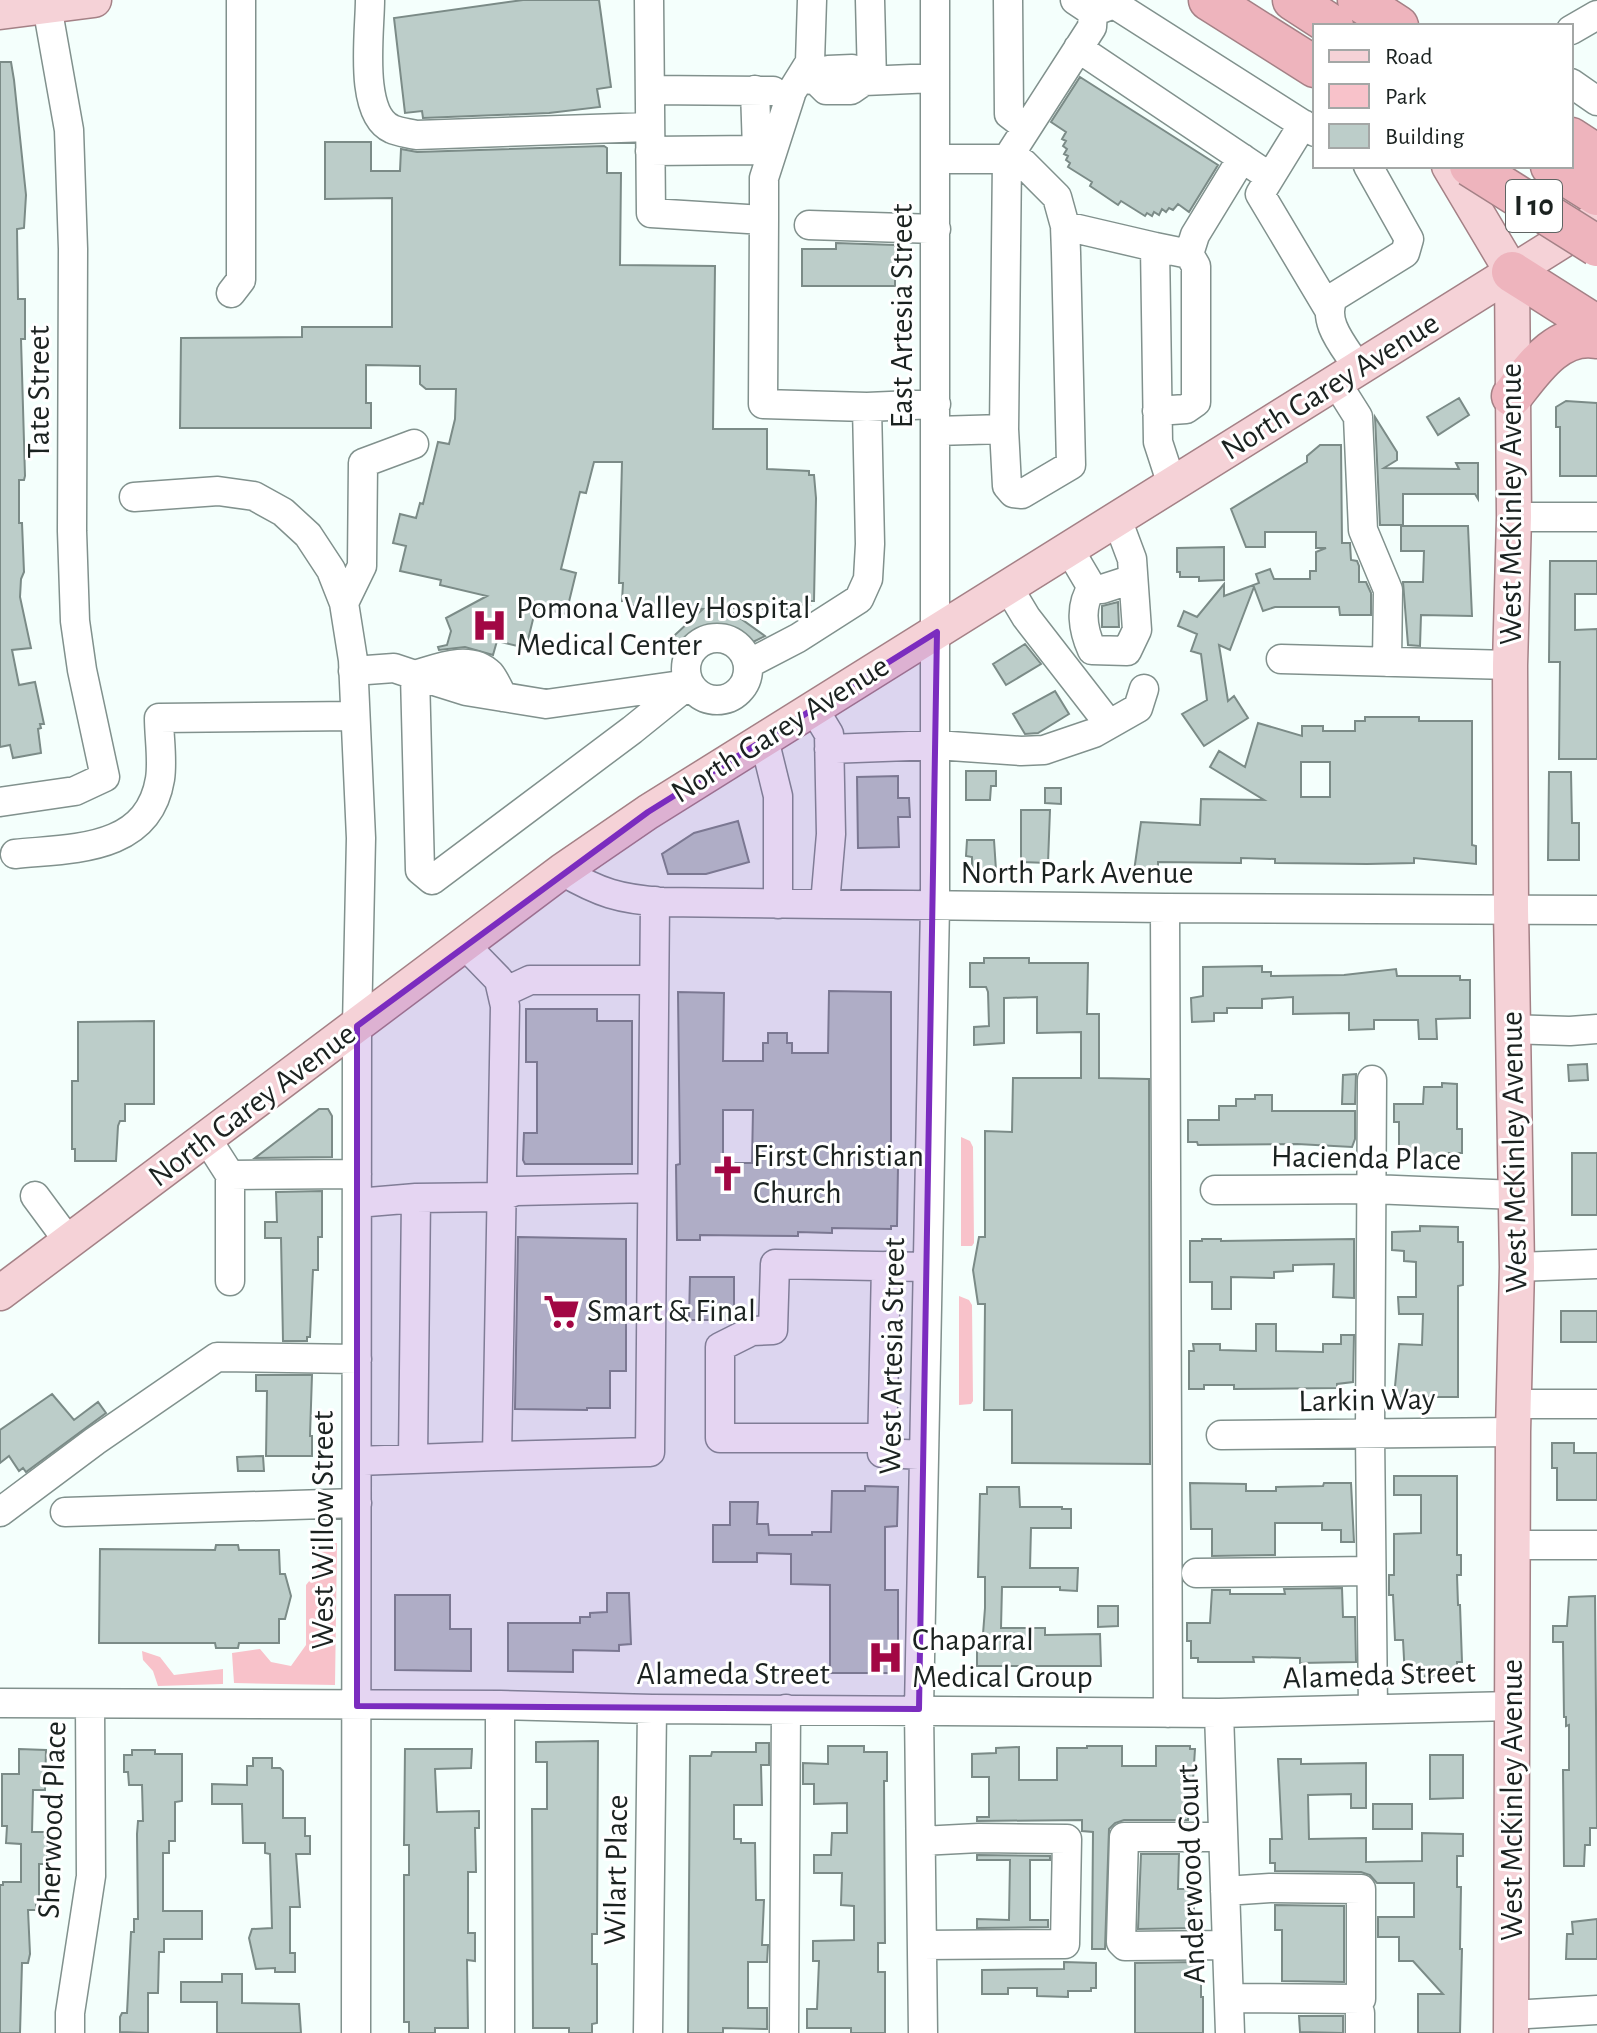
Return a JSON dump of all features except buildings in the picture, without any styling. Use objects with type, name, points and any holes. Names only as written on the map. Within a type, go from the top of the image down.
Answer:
[{"type":"highway","points":[[1209,0],[1313,66]]},
{"type":"highway","points":[[1293,0],[1330,24]]},
{"type":"highway","points":[[1358,0],[1395,24]]},
{"type":"highway","name":"I 10","points":[[1573,139],[1597,155]]},
{"type":"highway","name":"I 10","points":[[1473,168],[1597,246]]},
{"type":"highway","points":[[1554,168],[1597,195]]},
{"type":"highway","points":[[1512,272],[1597,326]]},
{"type":"highway","points":[[1512,396],[1536,365],[1561,344],[1586,336],[1597,338]]},
{"type":"main road","points":[[0,12],[94,0]]},
{"type":"main road","points":[[1350,0],[1364,24]]},
{"type":"main road","points":[[1450,168],[1512,272]]},
{"type":"main road","name":"North Garey Avenue","points":[[0,1293],[562,871],[648,812],[1597,219]]},
{"type":"main road","name":"West McKinley Avenue","points":[[1511,2024],[1517,1267],[1511,909],[1512,272]]},
{"type":"street","points":[[231,293],[241,280],[241,0]]},
{"type":"street","points":[[370,0],[369,91],[372,108],[391,129],[416,135],[650,139],[757,150],[755,90]]},
{"type":"street","points":[[649,0],[651,213],[764,220]]},
{"type":"street","points":[[812,0],[810,62],[764,178],[763,404],[867,407],[1004,431]]},
{"type":"street","points":[[868,81],[870,0]]},
{"type":"street","name":"East Artesia Street","points":[[935,0],[937,632]]},
{"type":"street","points":[[1008,0],[1009,114],[1026,127]]},
{"type":"street","points":[[936,159],[1007,159],[1023,163],[1057,197],[1065,226],[1071,465],[1022,494],[1013,493],[1007,486],[1004,431],[1007,159],[1092,27],[1084,6],[1114,4],[1309,128],[1260,194],[1328,308],[1347,375],[1358,417],[1363,530],[1388,590],[1387,662]]},
{"type":"street","name":"Tate Street","points":[[0,802],[75,791],[105,777],[75,621],[72,531],[73,249],[69,130],[47,6]]},
{"type":"street","points":[[1573,29],[1597,15]]},
{"type":"street","points":[[1078,48],[1270,177]]},
{"type":"street","points":[[650,90],[755,90],[803,83],[828,70],[852,69],[868,81],[935,78]]},
{"type":"street","points":[[1573,84],[1597,101]]},
{"type":"street","points":[[1157,411],[1186,409],[1196,402],[1196,266],[1189,254],[1195,235],[1242,158]]},
{"type":"street","points":[[1328,308],[1334,297],[1405,253],[1409,239],[1369,168]]},
{"type":"street","points":[[809,225],[936,229]]},
{"type":"street","points":[[1065,226],[1189,254]]},
{"type":"street","points":[[1155,247],[1158,442],[1172,485]]},
{"type":"street","points":[[748,664],[798,638],[859,599],[868,579],[870,544],[867,407]]},
{"type":"street","points":[[344,603],[362,566],[363,463],[414,444]]},
{"type":"street","name":"West Willow Street","points":[[134,497],[218,491],[254,496],[283,512],[308,535],[331,570],[344,603],[353,671],[361,838],[357,1026],[356,2033]]},
{"type":"street","points":[[1514,517],[1597,517]]},
{"type":"street","points":[[1092,588],[1084,599],[1085,635],[1092,650],[1127,651],[1137,630],[1132,559],[1117,519]]},
{"type":"street","points":[[1069,549],[1092,588]]},
{"type":"street","points":[[1092,588],[1102,589],[1133,579]]},
{"type":"street","points":[[1008,587],[1026,617],[1109,724]]},
{"type":"street","name":"West Artesia Street","points":[[923,2033],[919,1709],[935,906],[937,632]]},
{"type":"street","points":[[717,638],[737,645],[748,664],[745,683],[732,697],[722,700],[703,697],[689,684],[686,663],[697,645],[707,640],[717,638]]},
{"type":"street","points":[[1281,659],[1510,665]]},
{"type":"street","points":[[353,671],[394,668],[466,691],[546,704],[689,684]]},
{"type":"street","points":[[415,675],[420,870],[432,880],[689,684]]},
{"type":"street","points":[[829,749],[936,745],[1044,750],[1094,733],[1138,708],[1144,689]]},
{"type":"street","points":[[814,709],[829,734],[831,834],[825,904]]},
{"type":"street","points":[[15,854],[101,845],[121,836],[139,822],[154,803],[161,777],[159,718],[355,716]]},
{"type":"street","points":[[764,739],[778,796],[778,904]]},
{"type":"street","name":"North Park Avenue","points":[[562,871],[594,890],[626,899],[655,901],[1597,910]]},
{"type":"street","points":[[357,1461],[650,1452],[655,901]]},
{"type":"street","points":[[1165,908],[1168,1713]]},
{"type":"street","points":[[465,945],[499,980],[505,1006],[497,1456]]},
{"type":"street","points":[[502,993],[530,980],[654,980]]},
{"type":"street","points":[[1513,1029],[1597,1029]]},
{"type":"street","points":[[1372,1080],[1370,1433],[1373,1709]]},
{"type":"street","points":[[207,1139],[230,1175],[230,1281]]},
{"type":"street","points":[[230,1175],[357,1174]]},
{"type":"street","points":[[357,1203],[416,1198],[500,1197],[516,1191],[652,1188]]},
{"type":"street","name":"Hacienda Place","points":[[1215,1190],[1372,1189],[1516,1195]]},
{"type":"street","points":[[35,1196],[69,1242]]},
{"type":"street","points":[[413,1459],[416,1198]]},
{"type":"street","points":[[882,1438],[720,1438],[720,1347],[752,1331],[773,1330],[775,1264],[927,1267]]},
{"type":"street","points":[[1517,1267],[1597,1264]]},
{"type":"street","points":[[886,1266],[882,1453],[924,1455]]},
{"type":"street","points":[[0,1512],[95,1441],[217,1357],[357,1359]]},
{"type":"street","name":"Larkin Way","points":[[1221,1435],[1370,1433],[1514,1418],[1597,1404]]},
{"type":"street","points":[[65,1512],[357,1503]]},
{"type":"street","points":[[1513,1545],[1597,1545]]},
{"type":"street","points":[[1196,1573],[1371,1571]]},
{"type":"street","name":"Alameda Street","points":[[0,1703],[1168,1713],[1513,1706]]},
{"type":"street","name":"Sherwood Place","points":[[70,2033],[70,2013],[91,1876],[90,1705]]},
{"type":"street","points":[[500,1705],[500,2033]]},
{"type":"street","name":"Wilart Place","points":[[648,2033],[652,1709]]},
{"type":"street","points":[[784,2033],[786,1709]]},
{"type":"street","name":"Anderwood Court","points":[[1219,1713],[1230,2033]]},
{"type":"street","points":[[1223,1837],[1124,1837],[1121,1942],[1125,1946],[1227,1945]]},
{"type":"street","points":[[921,1841],[1067,1839],[1065,1944],[922,1945]]},
{"type":"street","points":[[1225,1891],[1361,1889],[1361,1999],[1229,1998]]},
{"type":"street","points":[[1511,2024],[1597,2010]]},
{"type":"highlighted area","points":[[937,632],[919,1709],[357,1706],[357,1026],[648,812]]},
{"type":"green space","points":[[961,1137],[970,1141],[973,1147],[972,1246],[961,1246]]},
{"type":"green space","points":[[959,1296],[969,1300],[972,1305],[973,1401],[959,1405]]},
{"type":"green space","points":[[337,1543],[335,1685],[234,1683],[232,1653],[260,1649],[271,1662],[291,1666],[306,1645],[306,1585],[318,1570],[317,1544]]},
{"type":"green space","points":[[142,1651],[160,1657],[174,1675],[223,1669],[223,1684],[158,1686],[153,1671],[143,1660]]},
{"type":"place","name":"Pomona Valley Hospital Medical Center","points":[[490,626]]},
{"type":"place","name":"First Christian Church","points":[[727,1174]]},
{"type":"place","name":"Smart & Final","points":[[561,1311]]},
{"type":"place","name":"Chaparral Medical Group","points":[[886,1658]]}]
